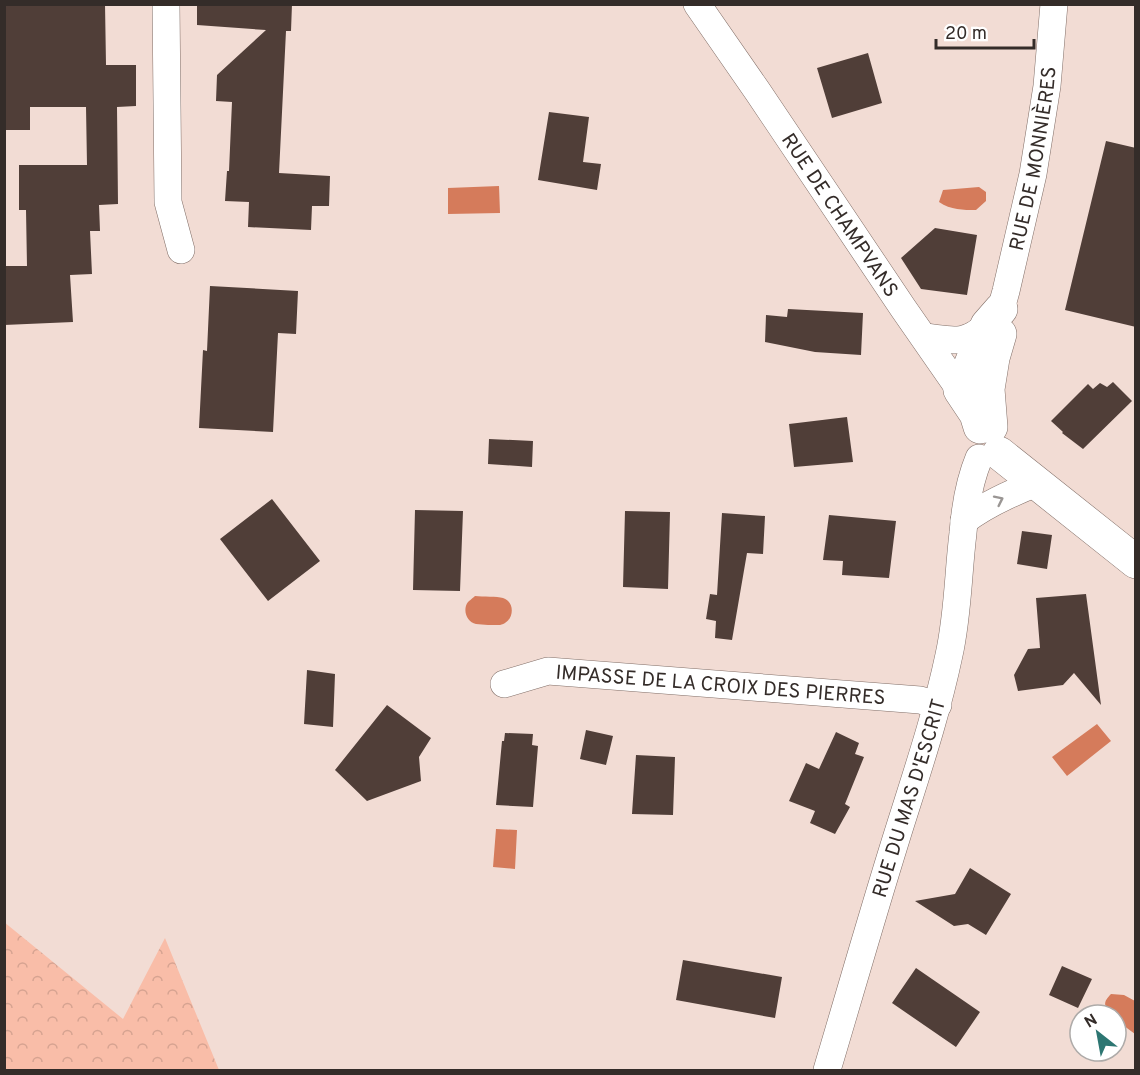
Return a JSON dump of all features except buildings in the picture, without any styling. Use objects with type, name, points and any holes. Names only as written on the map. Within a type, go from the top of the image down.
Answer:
[{"type":"street","points":[[166,4],[168,202],[181,250]]},
{"type":"street","name":"RUE DE CHAMPVANS","points":[[696,4],[976,414],[987,441],[1136,562]]},
{"type":"street","name":"RUE DE MONNIÈRES","points":[[960,390],[1006,291],[1033,174],[1047,86],[1054,4]]},
{"type":"street","points":[[924,337],[963,340],[972,337],[994,317]]},
{"type":"street","name":"RUE DE MONNIÈRES","points":[[987,441],[988,389],[993,358],[1002,329],[994,317]]},
{"type":"street","name":"RUE DU MAS D'ESCRIT","points":[[827,1071],[870,922],[938,705],[956,618],[958,573],[969,489],[987,441]]},
{"type":"street","points":[[964,521],[976,511],[1037,483]]},
{"type":"street","name":"IMPASSE DE LA CROIX DES PIERRES","points":[[504,684],[548,671],[920,700],[938,705]]},
{"type":"green space","points":[[4,922],[123,1019],[165,938],[219,1070],[5,1070]]},
{"type":"shaded area","points":[[499,186],[500,213],[448,214],[448,188]]},
{"type":"shaded area","points":[[979,187],[986,192],[986,201],[976,210],[962,210],[939,202],[943,190]]},
{"type":"shaded area","points":[[475,596],[500,597],[507,601],[512,608],[508,621],[500,625],[476,624],[470,621],[465,609],[468,602]]},
{"type":"shaded area","points":[[1097,724],[1111,741],[1067,776],[1052,757]]},
{"type":"shaded area","points":[[496,829],[517,830],[515,869],[493,867]]},
{"type":"shaded area","points":[[1111,994],[1124,995],[1135,1001],[1135,1034],[1128,1029],[1128,1003],[1105,1003]]}]
